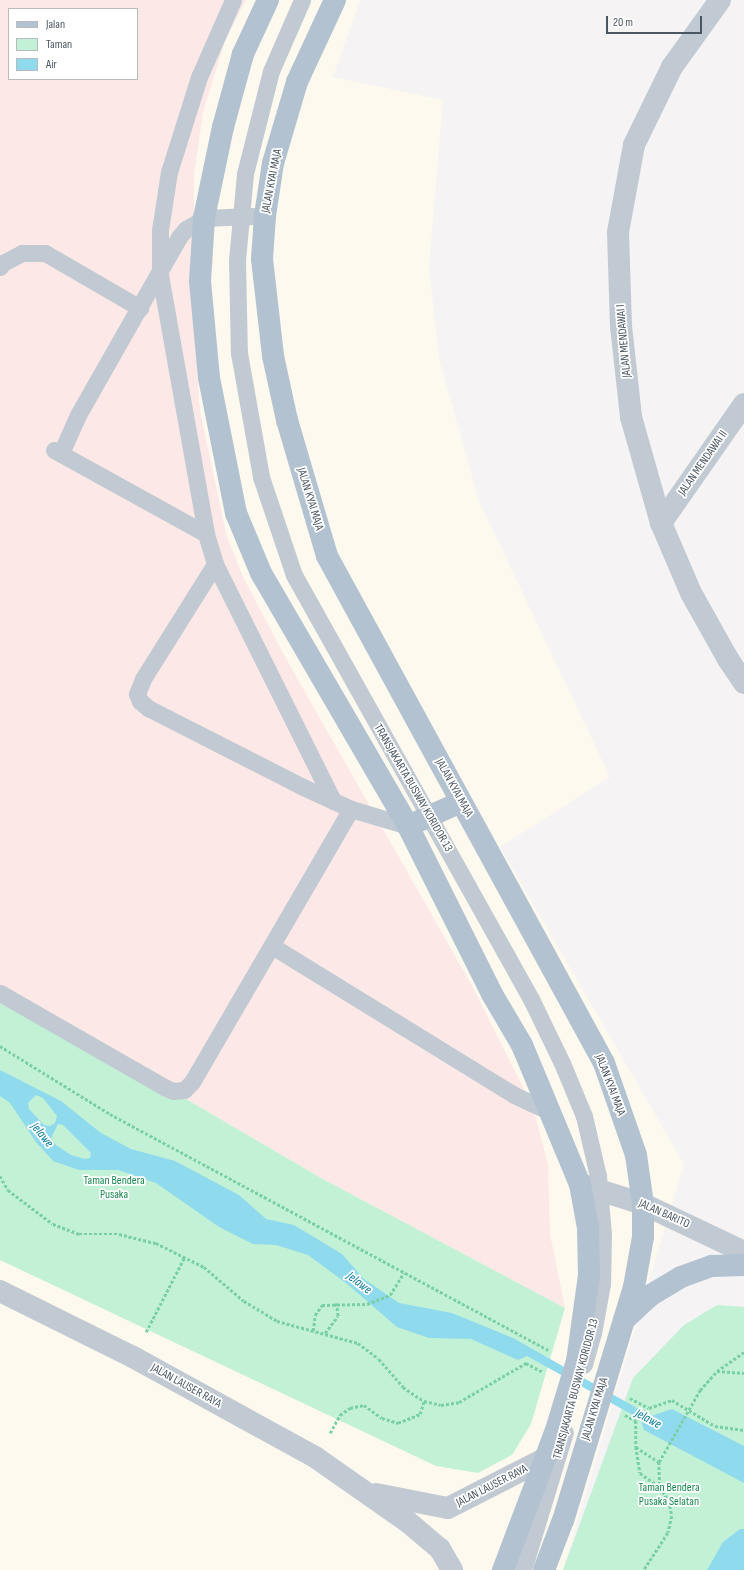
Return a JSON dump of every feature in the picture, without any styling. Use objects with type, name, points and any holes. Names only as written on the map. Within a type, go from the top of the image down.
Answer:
[{"type":"main road","points":[[268,0],[243,54],[223,127],[204,218],[200,281],[209,378],[236,513],[261,573],[408,826],[492,994],[522,1044],[580,1184],[588,1228],[589,1275],[577,1361],[546,1458],[503,1570]]},
{"type":"main road","name":"JALAN KYAI MAJA","points":[[335,0],[297,82],[273,163],[265,216],[262,259],[273,356],[287,420],[327,556],[604,1063],[636,1155],[643,1204],[643,1237],[634,1287],[605,1375],[563,1520],[544,1570]]},
{"type":"main road","points":[[408,826],[461,802]]},
{"type":"main road","points":[[623,1321],[652,1295],[681,1277],[712,1266],[744,1265]]},
{"type":"street","name":"JALAN MENDAWAI I","points":[[720,0],[672,67],[634,145],[618,232],[621,326],[631,417],[662,523],[692,593],[728,659],[744,683]]},
{"type":"street","name":"JALAN MENDAWAI II","points":[[662,523],[744,404]]},
{"type":"street","name":"JALAN BARITO","points":[[580,1184],[643,1204],[744,1252]]},
{"type":"street","name":"JALAN LAUSER RAYA","points":[[0,1291],[133,1357],[315,1457],[367,1492],[440,1549],[452,1570]]},
{"type":"street","name":"JALAN LAUSER RAYA","points":[[367,1492],[448,1508],[546,1458]]},
{"type":"lane","points":[[233,0],[199,77],[169,172],[160,230],[160,275],[206,534],[215,564],[333,801]]},
{"type":"lane","name":"TRANSJAKARTA BUSWAY KORIDOR 13","points":[[302,0],[271,71],[245,174],[237,261],[239,353],[261,477],[294,575],[491,927],[562,1063],[584,1116],[598,1176],[603,1234],[602,1284],[593,1333],[523,1570]]},
{"type":"lane","points":[[206,534],[58,451],[186,229],[204,218],[265,216]]},
{"type":"lane","points":[[0,267],[3,262],[22,253],[45,253],[140,308]]},
{"type":"lane","points":[[215,564],[143,680],[137,694],[140,701],[148,708],[333,801],[351,809],[408,826]]},
{"type":"lane","points":[[0,993],[164,1087],[173,1091],[184,1090],[192,1082],[351,809]]},
{"type":"lane","points":[[272,946],[514,1095],[549,1111]]},
{"type":"path","points":[[0,1046],[110,1114],[550,1351]]},
{"type":"path","points":[[0,1176],[8,1190],[53,1224],[79,1234],[119,1234],[156,1243],[185,1256],[204,1267],[244,1301],[277,1321],[358,1343],[379,1359],[403,1387],[424,1401],[441,1405],[459,1402],[526,1363],[543,1372]]},
{"type":"path","points":[[133,1357],[185,1256]]},
{"type":"path","points":[[313,1331],[315,1315],[322,1305],[336,1303],[367,1304],[390,1295],[404,1273]]},
{"type":"path","points":[[325,1333],[338,1316],[336,1303]]},
{"type":"path","points":[[660,1487],[659,1462],[700,1390],[717,1371],[744,1352]]},
{"type":"path","points":[[717,1371],[744,1373]]},
{"type":"path","points":[[630,1398],[649,1408],[672,1400],[715,1426],[744,1430]]},
{"type":"path","points":[[315,1457],[340,1415],[350,1408],[364,1405],[382,1418],[398,1423],[420,1414],[424,1401]]},
{"type":"path","points":[[623,1414],[636,1421],[636,1447],[640,1473],[660,1487],[669,1501],[672,1516],[668,1533],[644,1570]]},
{"type":"path","points":[[636,1447],[659,1462]]},
{"type":"shaded area","points":[[0,0],[360,0],[333,77],[443,100],[429,267],[439,358],[479,501],[610,777],[500,847],[684,1164],[563,1570],[0,1570]]},
{"type":"shaded area","points":[[0,0],[246,0],[225,41],[203,112],[194,175],[194,326],[200,411],[226,534],[243,577],[284,655],[472,986],[532,1105],[548,1164],[550,1234],[565,1308],[321,1178],[0,990]]},
{"type":"green space","name":"Taman Bendera Pusaka","points":[[0,990],[321,1178],[565,1308],[531,1424],[512,1455],[478,1473],[436,1466],[0,1260]]},
{"type":"green space","name":"Taman Bendera Pusaka Selatan","points":[[717,1305],[744,1307],[744,1570],[563,1570],[633,1378],[684,1325]]},
{"type":"water","name":"Jelawe","points":[[0,1070],[61,1101],[101,1133],[131,1149],[175,1161],[239,1195],[266,1219],[294,1225],[342,1254],[364,1279],[399,1303],[452,1313],[513,1338],[651,1416],[672,1409],[744,1446],[744,1483],[644,1430],[640,1419],[527,1356],[518,1360],[471,1339],[429,1338],[397,1327],[346,1283],[308,1255],[276,1245],[253,1244],[219,1227],[156,1183],[118,1170],[79,1170],[53,1161],[36,1142],[10,1103],[0,1096]],"holes":[[[36,1095],[43,1098],[57,1116],[55,1123],[50,1126],[44,1125],[29,1109],[28,1103]],[[58,1124],[63,1125],[91,1153],[90,1158],[85,1159],[71,1155],[56,1145],[51,1138]]]},
{"type":"water","points":[[740,1529],[744,1529],[744,1570],[707,1570],[723,1542]]}]
